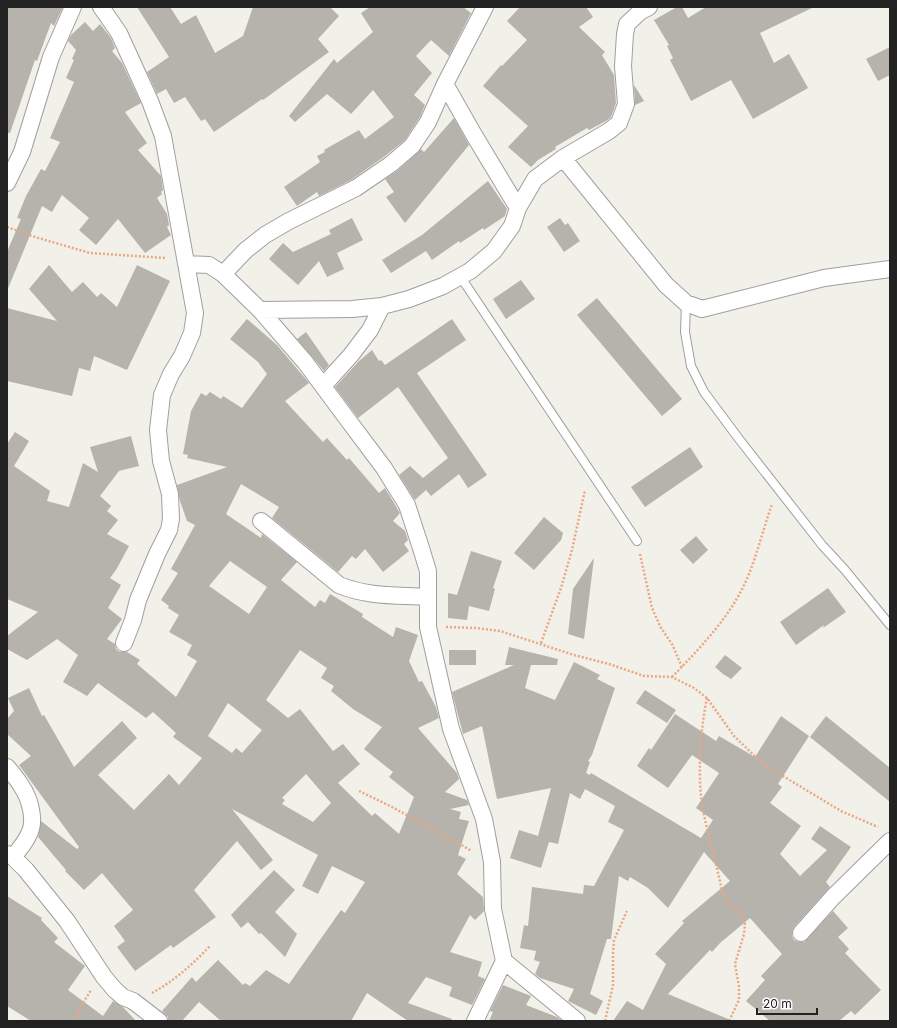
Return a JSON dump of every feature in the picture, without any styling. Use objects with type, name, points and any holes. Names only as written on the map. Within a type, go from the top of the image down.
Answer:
[{"type":"street","points":[[7,183],[22,152],[51,57],[73,7]]},
{"type":"street","points":[[102,7],[119,33],[150,101],[163,136],[195,313],[192,333],[162,395],[158,430],[161,461],[170,494],[172,519],[169,530],[157,554],[138,600],[133,620],[124,643]]},
{"type":"street","points":[[223,274],[246,250],[265,235],[356,188],[391,164],[412,146],[428,122],[445,84],[485,7]]},
{"type":"street","points":[[625,7],[628,24]]},
{"type":"street","points":[[260,310],[352,309],[382,306],[409,300],[443,286],[470,271],[494,251],[512,226],[518,208],[535,179],[563,158],[609,131],[619,123],[626,104],[624,66],[625,34],[628,24],[640,11],[649,7]]},
{"type":"street","points":[[445,84],[518,208]]},
{"type":"street","points":[[563,158],[666,285],[686,302],[702,309],[824,278],[890,269]]},
{"type":"street","points":[[186,262],[209,265],[223,274],[260,310],[305,362],[384,468],[407,506],[422,548],[428,571],[428,627],[451,729],[484,819],[492,862],[494,909],[504,961],[476,1021]]},
{"type":"street","points":[[323,386],[352,355],[370,330],[382,306]]},
{"type":"street","points":[[261,521],[339,585],[354,591],[371,594],[427,596]]},
{"type":"street","points":[[7,767],[23,788],[30,805],[32,824],[30,833],[23,845],[10,856],[34,880],[66,921],[104,977],[123,998],[133,1001],[159,1021]]},
{"type":"street","points":[[801,933],[886,835]]},
{"type":"street","points":[[504,961],[577,1021]]},
{"type":"lane","points":[[460,276],[637,541]]},
{"type":"lane","points":[[686,302],[685,332],[691,366],[704,392],[822,545],[845,570],[890,625]]},
{"type":"path","points":[[7,227],[90,253],[186,262]]},
{"type":"path","points":[[541,644],[561,588],[572,550],[590,470]]},
{"type":"path","points":[[672,676],[704,644],[718,627],[740,591],[749,574],[778,488]]},
{"type":"path","points":[[637,541],[652,608],[661,628],[672,644],[682,667]]},
{"type":"path","points":[[428,627],[475,628],[500,631],[574,656],[609,664],[644,676],[672,676],[694,688],[707,698],[734,736],[763,764],[841,811],[886,835]]},
{"type":"path","points":[[707,698],[702,720],[700,766],[701,795],[722,891],[729,904],[744,918],[745,925],[744,934],[735,964],[739,988],[739,1000],[729,1021]]},
{"type":"path","points":[[359,791],[392,807],[492,862]]},
{"type":"path","points":[[605,1021],[613,985],[614,940],[627,911]]},
{"type":"path","points":[[133,1001],[170,983],[199,958],[210,946]]},
{"type":"path","points":[[75,1021],[80,1008],[95,984],[104,977]]},
{"type":"building","points":[[7,7],[63,7],[54,26],[51,23],[37,61],[35,60],[10,133],[7,133]]},
{"type":"building","points":[[137,7],[170,7],[181,24],[196,15],[215,53],[243,36],[253,7],[330,7],[339,16],[318,39],[329,52],[263,100],[262,99],[214,132],[205,119],[201,121],[185,97],[174,103],[166,89],[157,94],[147,72],[169,57]]},
{"type":"building","points":[[370,7],[463,7],[471,13],[449,56],[431,40],[416,56],[432,73],[414,95],[425,105],[420,117],[405,140],[351,180],[319,196],[317,192],[297,206],[284,187],[320,162],[317,156],[325,152],[324,150],[359,130],[365,139],[394,117],[373,90],[351,114],[327,94],[295,122],[289,116],[334,59],[337,63],[373,32],[361,13]]},
{"type":"building","points":[[520,7],[586,7],[593,17],[579,27],[605,52],[602,55],[614,75],[616,103],[611,117],[606,121],[589,130],[587,128],[555,147],[556,149],[538,160],[531,167],[508,147],[528,126],[483,86],[501,65],[502,66],[527,40],[507,21]]},
{"type":"building","points":[[677,7],[682,7],[688,18],[706,7],[814,7],[760,33],[774,63],[789,54],[808,88],[753,119],[731,80],[691,101],[670,60],[673,58],[667,46],[669,45],[654,20]]},
{"type":"building","points":[[85,22],[93,31],[100,24],[111,38],[115,48],[112,51],[122,63],[141,103],[125,112],[147,143],[138,150],[161,176],[163,190],[161,192],[162,194],[157,198],[167,214],[169,225],[167,227],[171,235],[145,253],[118,219],[96,245],[79,230],[89,218],[62,195],[52,212],[42,206],[7,291],[7,252],[21,219],[17,218],[26,196],[41,169],[45,171],[60,142],[50,138],[74,82],[66,78],[74,60],[72,59],[76,50],[68,41],[71,35]]},
{"type":"building","points":[[890,47],[890,75],[878,81],[866,59]]},
{"type":"building","points":[[634,85],[644,101],[635,105],[635,103]]},
{"type":"building","points":[[454,118],[469,145],[405,223],[386,197],[394,192],[385,179],[397,171],[421,149],[424,152]]},
{"type":"building","points":[[488,181],[507,209],[505,216],[484,230],[483,228],[460,243],[459,241],[432,260],[426,251],[391,273],[382,260],[422,235]]},
{"type":"building","points":[[352,218],[363,240],[337,253],[344,269],[327,277],[319,261],[298,285],[269,259],[283,243],[293,252],[331,234],[329,230]]},
{"type":"building","points":[[560,218],[565,225],[568,223],[580,241],[564,252],[547,227]]},
{"type":"building","points":[[49,265],[72,292],[83,282],[97,297],[101,293],[117,307],[137,265],[170,281],[127,370],[94,356],[90,371],[79,368],[72,396],[7,381],[7,308],[57,321],[29,289]]},
{"type":"building","points":[[521,280],[535,299],[506,319],[493,299]]},
{"type":"building","points":[[597,298],[682,399],[662,416],[577,315]]},
{"type":"building","points":[[247,319],[277,345],[309,383],[285,401],[323,442],[327,438],[347,460],[349,458],[379,493],[385,488],[400,513],[393,521],[405,531],[408,540],[404,544],[409,551],[383,572],[365,549],[356,559],[352,556],[338,572],[272,518],[279,507],[241,484],[226,514],[261,538],[262,534],[297,562],[281,580],[315,607],[320,600],[325,603],[330,594],[363,614],[362,617],[393,637],[396,627],[418,635],[409,661],[419,682],[422,681],[436,707],[439,718],[418,728],[457,773],[459,779],[445,792],[467,800],[469,805],[450,809],[461,812],[459,819],[469,821],[458,855],[466,859],[457,874],[483,897],[484,911],[475,920],[470,915],[450,952],[482,962],[478,976],[485,979],[472,1005],[449,996],[452,987],[426,977],[408,1003],[452,1019],[451,1021],[408,1021],[367,993],[351,1021],[221,1021],[199,1002],[182,1021],[168,1021],[168,1017],[162,1011],[192,977],[196,982],[218,960],[243,985],[245,983],[250,986],[266,970],[289,984],[341,910],[345,913],[365,882],[332,866],[318,894],[302,886],[318,855],[232,809],[273,860],[261,870],[237,841],[194,890],[216,917],[173,948],[171,945],[135,971],[117,947],[125,941],[114,926],[133,910],[102,873],[84,890],[65,871],[66,870],[38,837],[41,821],[77,849],[79,847],[19,765],[31,756],[7,734],[7,719],[14,711],[8,698],[29,688],[42,716],[44,715],[74,767],[122,721],[137,738],[98,775],[134,810],[169,774],[179,785],[202,758],[173,737],[176,733],[153,712],[146,718],[98,683],[87,696],[63,682],[78,655],[57,639],[27,660],[7,649],[7,636],[38,612],[7,599],[7,444],[15,432],[29,441],[14,466],[50,491],[47,501],[69,507],[83,463],[98,472],[90,447],[131,436],[139,466],[119,471],[100,496],[111,506],[107,511],[118,520],[107,534],[129,546],[110,578],[121,585],[108,608],[122,619],[107,639],[115,644],[116,649],[120,652],[127,652],[140,660],[137,664],[176,697],[197,661],[187,655],[192,645],[169,632],[179,615],[168,608],[169,606],[161,600],[178,573],[171,569],[195,525],[187,521],[180,501],[177,485],[227,467],[187,458],[188,455],[183,454],[191,411],[201,393],[206,396],[210,392],[221,399],[223,396],[242,408],[267,374],[258,362],[230,339]],"holes":[[[230,561],[267,587],[249,614],[209,586]],[[300,650],[327,668],[321,678],[334,686],[331,691],[353,709],[382,727],[364,749],[393,772],[389,777],[414,797],[399,834],[375,813],[372,816],[338,783],[360,764],[343,744],[333,751],[300,709],[288,718],[266,700]],[[228,703],[262,730],[242,753],[236,748],[232,753],[208,736]],[[306,774],[331,803],[313,822],[282,804],[285,800],[282,798]]]},
{"type":"building","points":[[452,319],[466,340],[417,373],[487,475],[468,488],[459,474],[431,496],[426,490],[415,500],[399,475],[410,466],[423,478],[448,458],[398,387],[358,418],[335,387],[359,361],[372,350],[379,361],[381,360],[385,365]]},
{"type":"building","points":[[306,332],[329,365],[324,371],[297,339]]},
{"type":"building","points":[[690,447],[703,467],[645,507],[631,487]]},
{"type":"building","points":[[544,517],[563,533],[561,540],[534,570],[514,553]]},
{"type":"building","points":[[696,536],[708,550],[693,564],[680,550]]},
{"type":"building","points":[[471,551],[502,561],[493,588],[495,589],[489,611],[469,606],[467,620],[448,618],[448,593],[457,595]]},
{"type":"building","points":[[594,558],[584,639],[568,634],[573,589]]},
{"type":"building","points":[[828,588],[846,612],[823,628],[824,625],[796,645],[780,622]]},
{"type":"building","points":[[509,647],[558,659],[557,665],[531,665],[525,688],[555,700],[574,662],[600,675],[597,679],[615,688],[592,755],[588,761],[590,762],[586,773],[590,775],[591,773],[701,838],[713,820],[696,808],[719,773],[692,755],[668,788],[637,766],[649,748],[651,750],[675,714],[716,741],[719,736],[755,757],[781,716],[809,736],[778,784],[782,787],[770,803],[801,826],[780,854],[800,876],[827,850],[811,839],[820,826],[851,847],[826,882],[830,887],[794,927],[792,936],[794,940],[804,942],[833,911],[848,928],[838,937],[849,949],[845,953],[881,990],[855,1015],[851,1011],[839,1021],[770,1021],[746,1001],[765,980],[761,976],[782,954],[750,918],[720,943],[712,952],[710,950],[668,994],[733,1021],[613,1021],[627,1001],[643,1010],[666,964],[655,954],[684,923],[682,921],[730,881],[704,852],[668,908],[648,888],[630,877],[628,881],[619,876],[611,939],[607,939],[590,994],[603,1001],[596,1015],[568,1001],[574,989],[540,978],[535,974],[540,962],[534,960],[536,951],[520,948],[524,925],[528,926],[532,887],[583,894],[584,885],[594,886],[624,830],[608,822],[615,806],[585,789],[580,799],[570,793],[558,844],[549,842],[541,868],[510,858],[519,830],[538,836],[551,788],[497,799],[482,726],[463,734],[452,692],[514,665],[505,665]]},
{"type":"building","points":[[449,650],[476,650],[476,665],[449,665]]},
{"type":"building","points":[[725,655],[742,668],[731,679],[715,667]]},
{"type":"building","points":[[645,690],[676,710],[667,723],[636,703]]},
{"type":"building","points":[[826,716],[890,768],[890,802],[810,737]]},
{"type":"building","points":[[274,870],[295,890],[275,912],[297,934],[285,957],[248,922],[241,928],[231,915]]},
{"type":"building","points":[[7,896],[42,918],[41,920],[58,938],[54,942],[85,966],[68,990],[103,1016],[113,1001],[123,1007],[136,1021],[31,1021],[7,1006]]},
{"type":"building","points":[[503,985],[531,996],[526,1005],[557,1017],[562,1021],[489,1021],[493,1012],[490,1011]]}]
